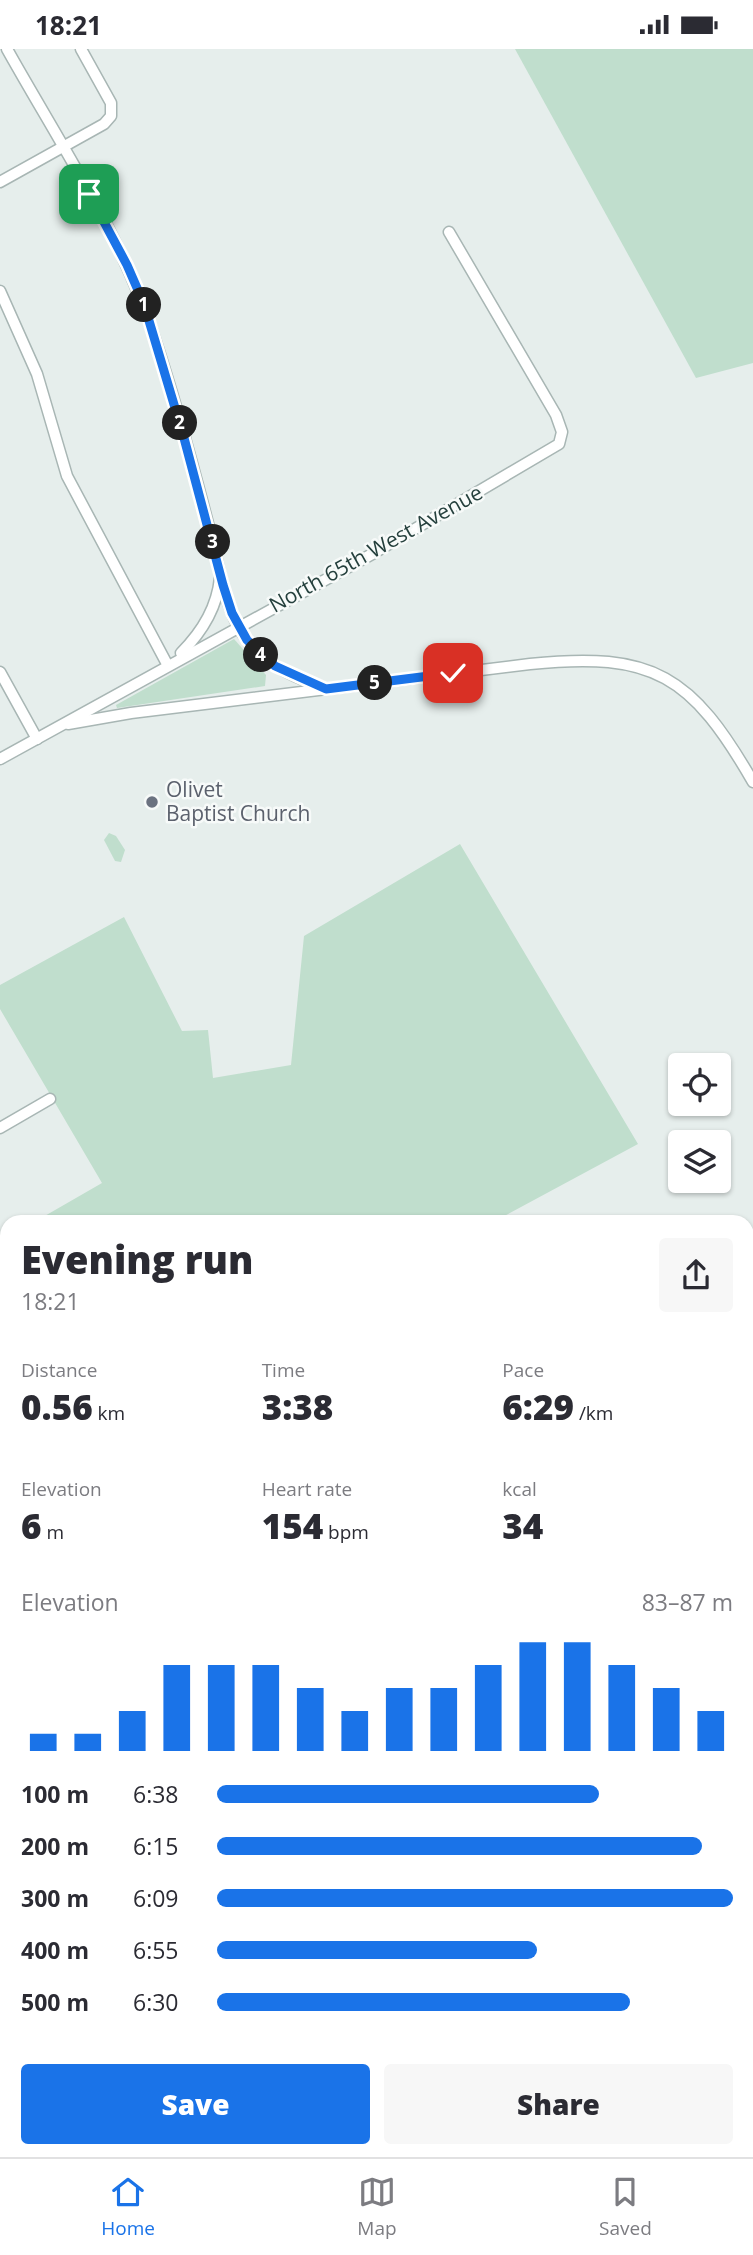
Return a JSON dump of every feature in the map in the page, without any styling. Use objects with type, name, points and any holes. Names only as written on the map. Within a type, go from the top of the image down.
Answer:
[{"type":"street","points":[[7,49],[118,246],[144,304],[184,438],[220,574],[238,626],[255,650],[268,661],[299,679],[326,689]]},
{"type":"street","points":[[0,182],[104,124],[112,113],[111,103],[81,49]]},
{"type":"street","name":"North 65th West Avenue","points":[[0,759],[167,664],[384,548],[559,444],[562,436],[556,415],[449,232]]},
{"type":"street","points":[[0,291],[37,374],[67,476],[167,664],[192,642],[208,619],[217,599],[220,574]]},
{"type":"street","points":[[61,726],[131,713],[541,663],[607,661],[656,674],[684,690],[714,719],[753,782]]},
{"type":"street","points":[[0,672],[37,739]]},
{"type":"street","points":[[0,1128],[50,1099]]},
{"type":"green space","points":[[515,49],[753,49],[753,363],[696,378]]},
{"type":"green space","points":[[234,639],[266,675],[265,686],[117,708],[116,705]]},
{"type":"green space","points":[[109,833],[116,836],[125,850],[121,862],[115,861],[104,840]]},
{"type":"green space","points":[[460,844],[638,1144],[506,1215],[46,1215],[102,1183],[0,1009],[0,985],[124,917],[182,1031],[208,1030],[213,1078],[291,1065],[304,936]]},
{"type":"place","name":"Olivet Baptist Church","points":[[152,802]]},
{"type":"route","points":[[89,194],[118,246],[144,304],[184,438],[223,585],[232,613],[247,640],[275,666],[326,689],[453,673]]}]
